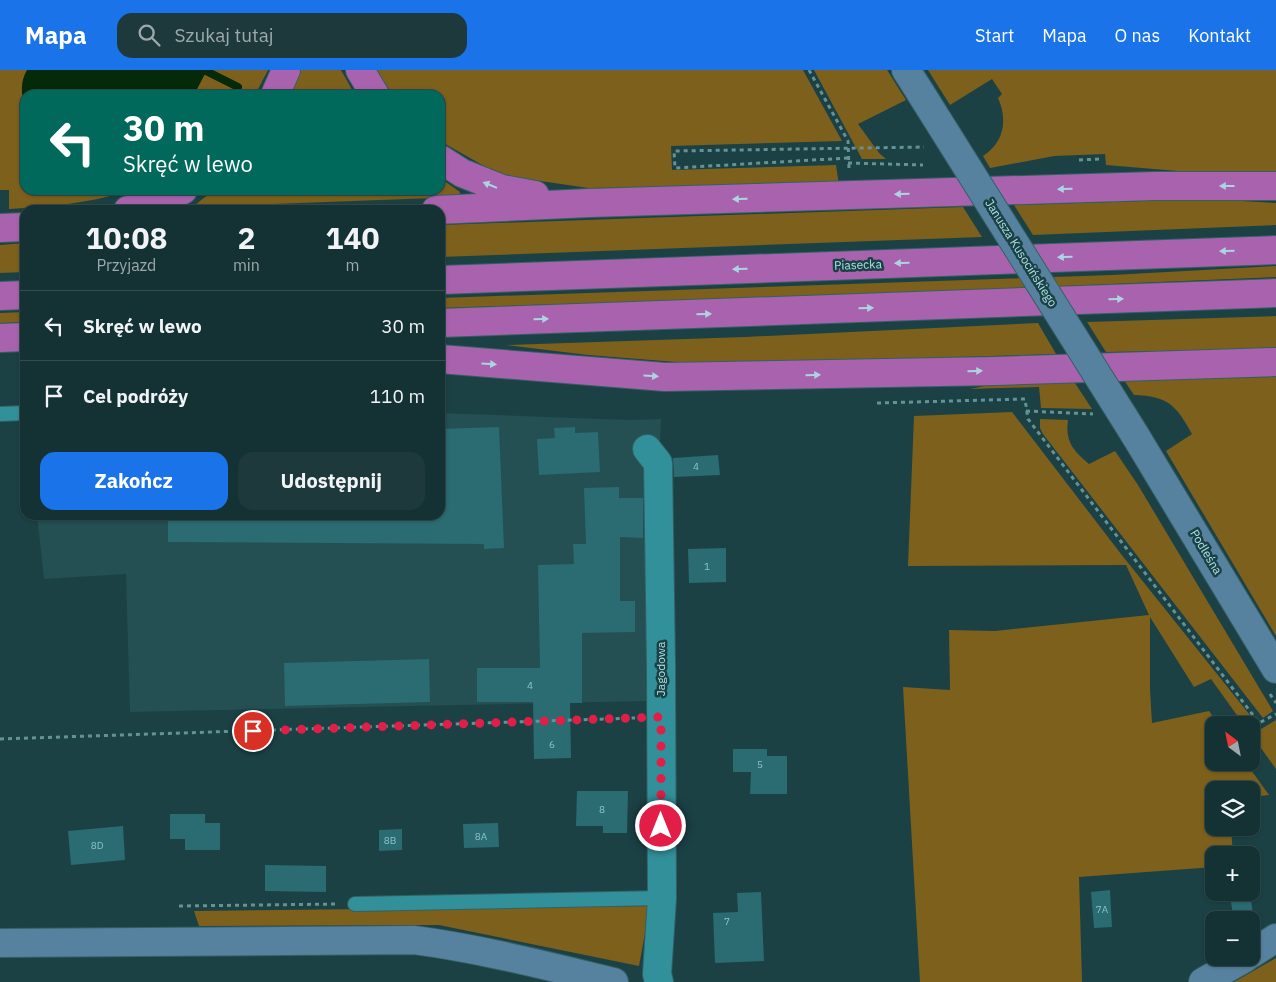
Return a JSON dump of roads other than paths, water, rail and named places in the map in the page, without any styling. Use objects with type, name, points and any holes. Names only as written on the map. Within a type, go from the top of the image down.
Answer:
[{"type":"highway","points":[[277,90],[286,70]]},
{"type":"highway","points":[[360,70],[372,90]]},
{"type":"highway","points":[[445,162],[462,173],[502,190],[589,203]]},
{"type":"highway","points":[[445,210],[589,203],[1155,186],[1276,186]]},
{"type":"highway","points":[[151,205],[172,195]]},
{"type":"highway","name":"Piasecka","points":[[445,280],[1276,250]]},
{"type":"highway","points":[[445,323],[1276,293]]},
{"type":"highway","points":[[0,296],[20,295]]},
{"type":"highway","points":[[0,338],[20,337]]},
{"type":"highway","points":[[445,359],[665,377],[976,371],[1276,362]]},
{"type":"street","name":"Janusza Kusocińskiego","points":[[913,81],[1135,436]]},
{"type":"street","name":"Podleśna","points":[[1135,436],[1276,669]]},
{"type":"street","name":"Jagodowa","points":[[647,449],[658,463],[662,898],[657,974],[659,982]]},
{"type":"street","points":[[1260,948],[1276,938]]},
{"type":"street","points":[[0,943],[414,940],[495,953],[614,982]]},
{"type":"street","points":[[1203,982],[1230,966]]},
{"type":"lane","points":[[0,414],[20,413]]},
{"type":"lane","points":[[355,904],[662,898]]},
{"type":"waterway","points":[[206,71],[238,87]]}]
